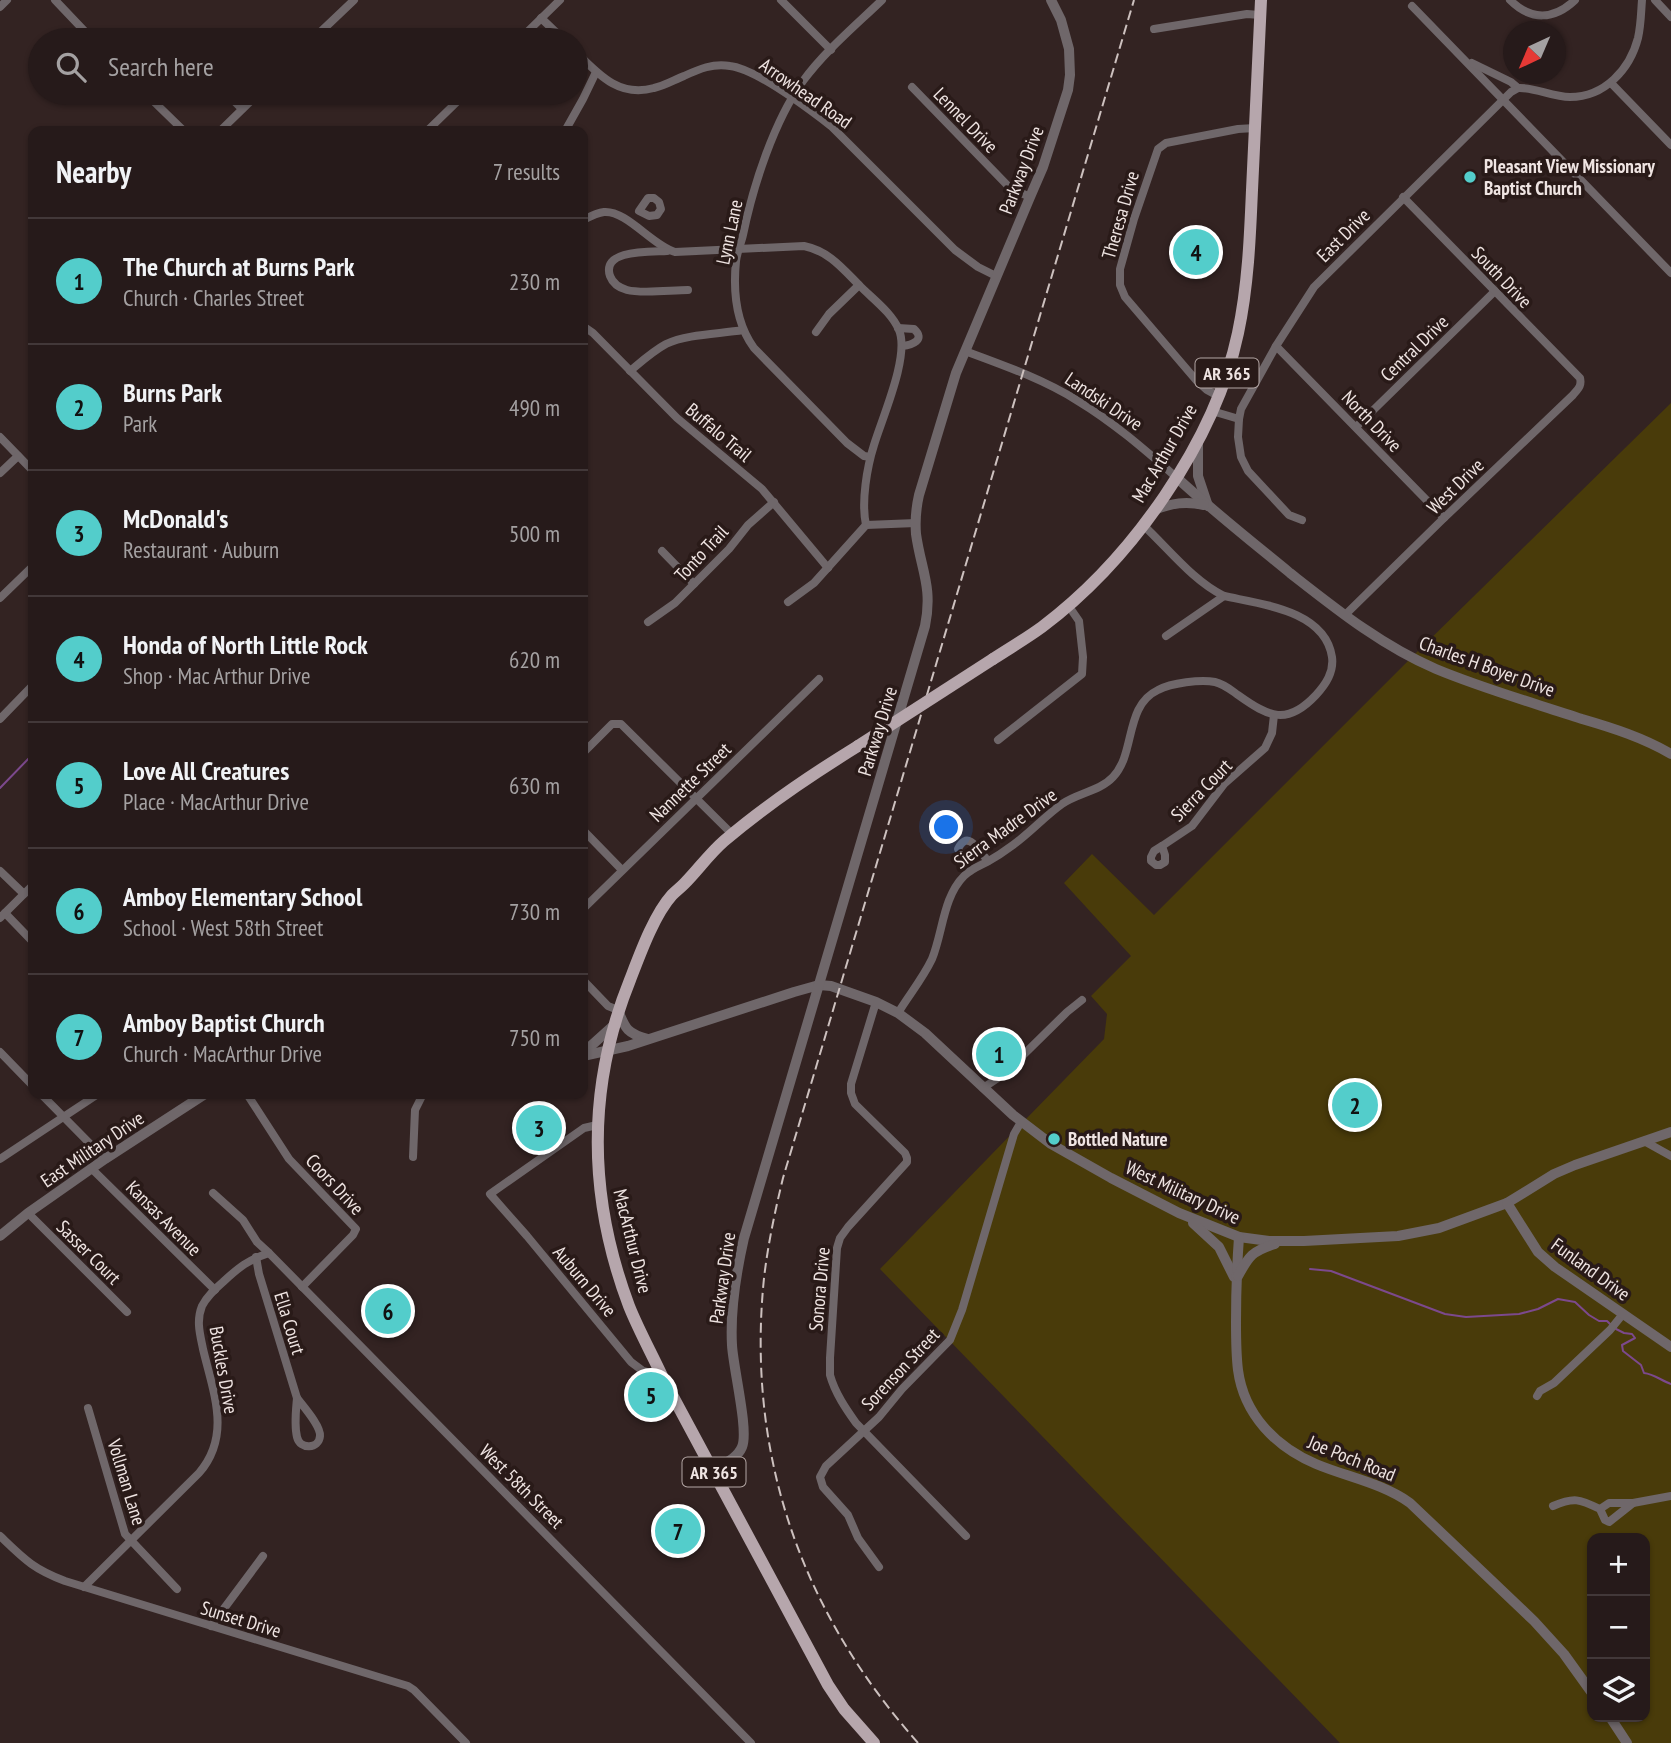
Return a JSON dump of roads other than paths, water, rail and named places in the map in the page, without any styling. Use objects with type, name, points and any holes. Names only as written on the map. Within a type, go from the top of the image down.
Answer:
[{"type":"main road","name":"Mac Arthur Drive","points":[[858,746],[1043,626],[1068,605],[1110,564],[1143,525],[1198,441],[1232,356],[1243,304],[1249,255],[1261,0]]},
{"type":"main road","name":"MacArthur Drive","points":[[858,746],[792,788],[732,834],[671,895],[643,946],[618,1010],[606,1051],[597,1125],[604,1217],[614,1259],[634,1317],[828,1685],[844,1709],[874,1743]]},
{"type":"street","points":[[0,7],[7,0]]},
{"type":"street","points":[[55,0],[82,28]]},
{"type":"street","points":[[325,28],[354,0]]},
{"type":"street","points":[[531,28],[560,0]]},
{"type":"street","points":[[781,0],[831,50]]},
{"type":"street","name":"Lynn Lane","points":[[870,457],[864,456],[847,443],[747,339],[736,303],[735,280],[738,250],[756,184],[792,99],[806,78],[831,50],[882,0]]},
{"type":"street","name":"Parkway Drive","points":[[713,1470],[734,1458],[743,1444],[732,1347],[732,1309],[746,1229],[925,626],[929,605],[928,584],[920,555],[916,523],[919,495],[965,351],[1030,197],[1064,105],[1070,75],[1069,49],[1066,33],[1051,0]]},
{"type":"street","points":[[1510,0],[1520,9],[1541,16],[1560,12],[1575,0]]},
{"type":"street","points":[[1462,57],[1511,82],[1517,88],[1570,97],[1591,94],[1611,83],[1628,63],[1639,34],[1642,0]]},
{"type":"street","points":[[1655,0],[1671,17]]},
{"type":"street","points":[[1412,6],[1671,272]]},
{"type":"street","points":[[1154,29],[1247,14],[1260,15]]},
{"type":"street","points":[[541,18],[551,28]]},
{"type":"street","name":"Arrowhead Road","points":[[588,64],[617,86],[640,90],[652,89],[701,68],[716,65],[733,66],[752,73],[812,112],[845,139],[955,250],[996,276]]},
{"type":"street","points":[[588,89],[596,72]]},
{"type":"street","points":[[1611,83],[1671,145]]},
{"type":"street","name":"Lennel Drive","points":[[912,87],[1010,188],[1030,197]]},
{"type":"street","name":"East Drive","points":[[1239,419],[1245,401],[1276,346],[1314,287],[1517,88]]},
{"type":"street","points":[[157,105],[179,126]]},
{"type":"street","points":[[238,105],[242,109]]},
{"type":"street","points":[[224,126],[246,105]]},
{"type":"street","points":[[432,126],[454,105]]},
{"type":"street","points":[[568,126],[580,105]]},
{"type":"street","name":"Theresa Drive","points":[[1218,396],[1196,380],[1125,297],[1120,285],[1120,269],[1157,149],[1166,143],[1255,128]]},
{"type":"street","name":"South Drive","points":[[1403,197],[1580,378]]},
{"type":"street","points":[[629,222],[639,211]]},
{"type":"street","points":[[588,218],[607,212],[617,214],[664,248],[683,253],[804,246],[813,248],[831,257],[883,309],[898,328],[902,346],[901,359],[870,457],[864,509],[866,525]]},
{"type":"street","points":[[670,250],[618,256],[611,264],[611,278],[620,287],[631,291],[688,290]]},
{"type":"street","points":[[816,332],[829,314],[859,285]]},
{"type":"street","name":"Central Drive","points":[[1356,427],[1495,291]]},
{"type":"street","points":[[898,328],[914,329],[918,335],[914,344],[902,346]]},
{"type":"street","name":"Buffalo Trail","points":[[588,330],[677,418],[752,480],[774,502],[828,568]]},
{"type":"street","points":[[631,371],[654,351],[669,343],[684,338],[743,330]]},
{"type":"street","name":"North Drive","points":[[1276,346],[1444,517]]},
{"type":"street","name":"Landski Drive","points":[[965,351],[1045,382],[1079,401],[1116,427],[1176,477]]},
{"type":"street","name":"West Drive","points":[[1345,615],[1579,389],[1580,378]]},
{"type":"street","points":[[1212,411],[1239,419],[1240,451],[1248,471],[1289,515],[1302,520]]},
{"type":"street","points":[[0,437],[28,466]]},
{"type":"street","points":[[1154,510],[1182,502],[1208,506],[1198,475],[1198,441]]},
{"type":"street","points":[[0,473],[18,456]]},
{"type":"street","name":"Charles H Boyer Drive","points":[[1176,477],[1208,506],[1345,615],[1385,643],[1434,668],[1490,689],[1619,730],[1671,754]]},
{"type":"street","name":"Tonto Trail","points":[[649,622],[694,584],[729,549],[748,525],[774,502]]},
{"type":"street","points":[[788,602],[814,583],[866,525],[916,523]]},
{"type":"street","points":[[1143,525],[1199,579],[1224,596],[1285,610],[1324,636],[1332,659],[1326,683],[1298,710],[1290,714],[1274,715]]},
{"type":"street","points":[[662,551],[694,584]]},
{"type":"street","points":[[0,598],[28,571]]},
{"type":"street","points":[[1166,636],[1224,596]]},
{"type":"street","points":[[998,740],[1083,674],[1079,621],[1068,605]]},
{"type":"street","name":"Nannette Street","points":[[588,904],[819,678]]},
{"type":"street","name":"Sierra Madre Drive","points":[[898,1013],[932,958],[954,889],[970,871],[1027,834],[1063,803],[1111,779],[1121,765],[1139,708],[1154,691],[1178,684],[1214,682],[1259,710],[1274,715]]},
{"type":"street","points":[[0,719],[28,690]]},
{"type":"street","name":"Sierra Court","points":[[1162,846],[1192,826],[1224,785],[1265,748],[1272,733],[1274,715]]},
{"type":"street","points":[[588,748],[612,724],[624,726],[732,834]]},
{"type":"street","points":[[588,835],[622,870]]},
{"type":"street","points":[[970,871],[958,849],[964,841],[973,842],[988,861]]},
{"type":"street","points":[[0,872],[24,894]]},
{"type":"street","points":[[28,890],[3,916],[28,938]]},
{"type":"street","points":[[588,985],[608,1006],[618,1010],[629,1032],[648,1039]]},
{"type":"street","name":"West Military Drive","points":[[606,1051],[819,985],[840,989],[898,1013],[925,1033],[1021,1122],[1070,1156],[1185,1215],[1239,1237],[1281,1242],[1373,1238],[1417,1233],[1455,1223],[1507,1203],[1565,1169],[1671,1132]]},
{"type":"street","points":[[794,992],[804,996],[813,1005]]},
{"type":"street","points":[[983,1088],[1004,1074],[1082,1000]]},
{"type":"street","name":"Sonora Drive","points":[[876,1002],[851,1084],[851,1093],[855,1104],[905,1153],[907,1162],[840,1238],[837,1248],[830,1375],[846,1409],[864,1431],[966,1536]]},
{"type":"street","points":[[588,1050],[613,1026]]},
{"type":"street","points":[[588,1054],[606,1051]]},
{"type":"street","points":[[0,1052],[28,1081]]},
{"type":"street","points":[[46,1099],[106,1159]]},
{"type":"street","points":[[0,1159],[90,1099]]},
{"type":"street","name":"East Military Drive","points":[[0,1236],[27,1213],[197,1099]]},
{"type":"street","name":"Coors Drive","points":[[250,1099],[289,1159],[356,1229],[353,1236],[302,1287]]},
{"type":"street","points":[[413,1157],[415,1110],[420,1099]]},
{"type":"street","name":"Sorenson Street","points":[[879,1567],[858,1538],[848,1515],[822,1487],[820,1477],[827,1466],[879,1417],[950,1340],[962,1310],[1014,1134],[1021,1122]]},
{"type":"street","name":"Auburn Drive","points":[[597,1125],[584,1128],[489,1194],[631,1362],[643,1371],[663,1376]]},
{"type":"street","points":[[1644,1141],[1671,1156]]},
{"type":"street","name":"Kansas Avenue","points":[[92,1169],[215,1290]]},
{"type":"street","points":[[1521,1226],[1521,1203],[1525,1192]]},
{"type":"street","name":"West 58th Street","points":[[213,1193],[243,1220],[257,1242],[751,1743]]},
{"type":"street","name":"Funland Drive","points":[[1507,1203],[1538,1252],[1555,1267],[1671,1347]]},
{"type":"street","name":"Sasser Court","points":[[27,1213],[127,1312]]},
{"type":"street","name":"Joe Poch Road","points":[[1185,1215],[1219,1247],[1236,1279]]},
{"type":"street","name":"Joe Poch Road","points":[[1239,1237],[1236,1279],[1238,1373],[1252,1411],[1266,1430],[1299,1456],[1394,1493],[1410,1503],[1540,1627],[1587,1686]]},
{"type":"street","points":[[1236,1279],[1250,1255],[1261,1248],[1281,1242]]},
{"type":"street","points":[[256,1257],[268,1253]]},
{"type":"street","name":"Buckles Drive","points":[[84,1587],[199,1474],[208,1461],[215,1446],[218,1417],[199,1316],[215,1290],[240,1265],[256,1257]]},
{"type":"street","name":"Ella Court","points":[[256,1257],[258,1274],[297,1398],[298,1440],[308,1447],[318,1441],[320,1433],[297,1398]]},
{"type":"street","points":[[1537,1396],[1623,1314]]},
{"type":"street","name":"Vollman Lane","points":[[88,1408],[125,1534],[177,1589]]},
{"type":"street","points":[[1600,1509],[1609,1503],[1633,1503],[1671,1496]]},
{"type":"street","points":[[1553,1506],[1579,1499],[1600,1509],[1605,1520],[1609,1522],[1633,1503]]},
{"type":"street","name":"Sunset Drive","points":[[0,1536],[35,1568],[56,1578],[411,1688],[466,1743]]},
{"type":"street","points":[[211,1626],[264,1556]]},
{"type":"street","points":[[1613,1722],[1627,1743]]},
{"type":"waterway","points":[[0,788],[28,759]]},
{"type":"waterway","points":[[1310,1269],[1331,1271],[1445,1314],[1466,1317],[1519,1314],[1538,1309],[1558,1299],[1575,1302],[1589,1315],[1611,1325]]},
{"type":"waterway","points":[[1616,1329],[1632,1334],[1635,1338],[1622,1345],[1623,1351],[1641,1365],[1644,1373],[1671,1384]]},
{"type":"railway","points":[[918,1743],[877,1692],[842,1639],[813,1584],[790,1527],[774,1468],[764,1406],[761,1343],[764,1278],[783,1178],[1134,0]]},
{"type":"place","name":"Pleasant View Missionary Baptist Church","points":[[1470,177]]},
{"type":"place","name":"Honda of North Little Rock","points":[[1196,252]]},
{"type":"place","name":"The Church at Burns Park","points":[[999,1054]]},
{"type":"place","name":"Burns Park","points":[[1355,1105]]},
{"type":"place","name":"McDonald's","points":[[539,1128]]},
{"type":"place","name":"Bottled Nature","points":[[1054,1139]]},
{"type":"place","name":"Amboy Elementary School","points":[[388,1311]]},
{"type":"place","name":"Love All Creatures","points":[[651,1395]]},
{"type":"place","name":"Amboy Baptist Church","points":[[678,1531]]}]
